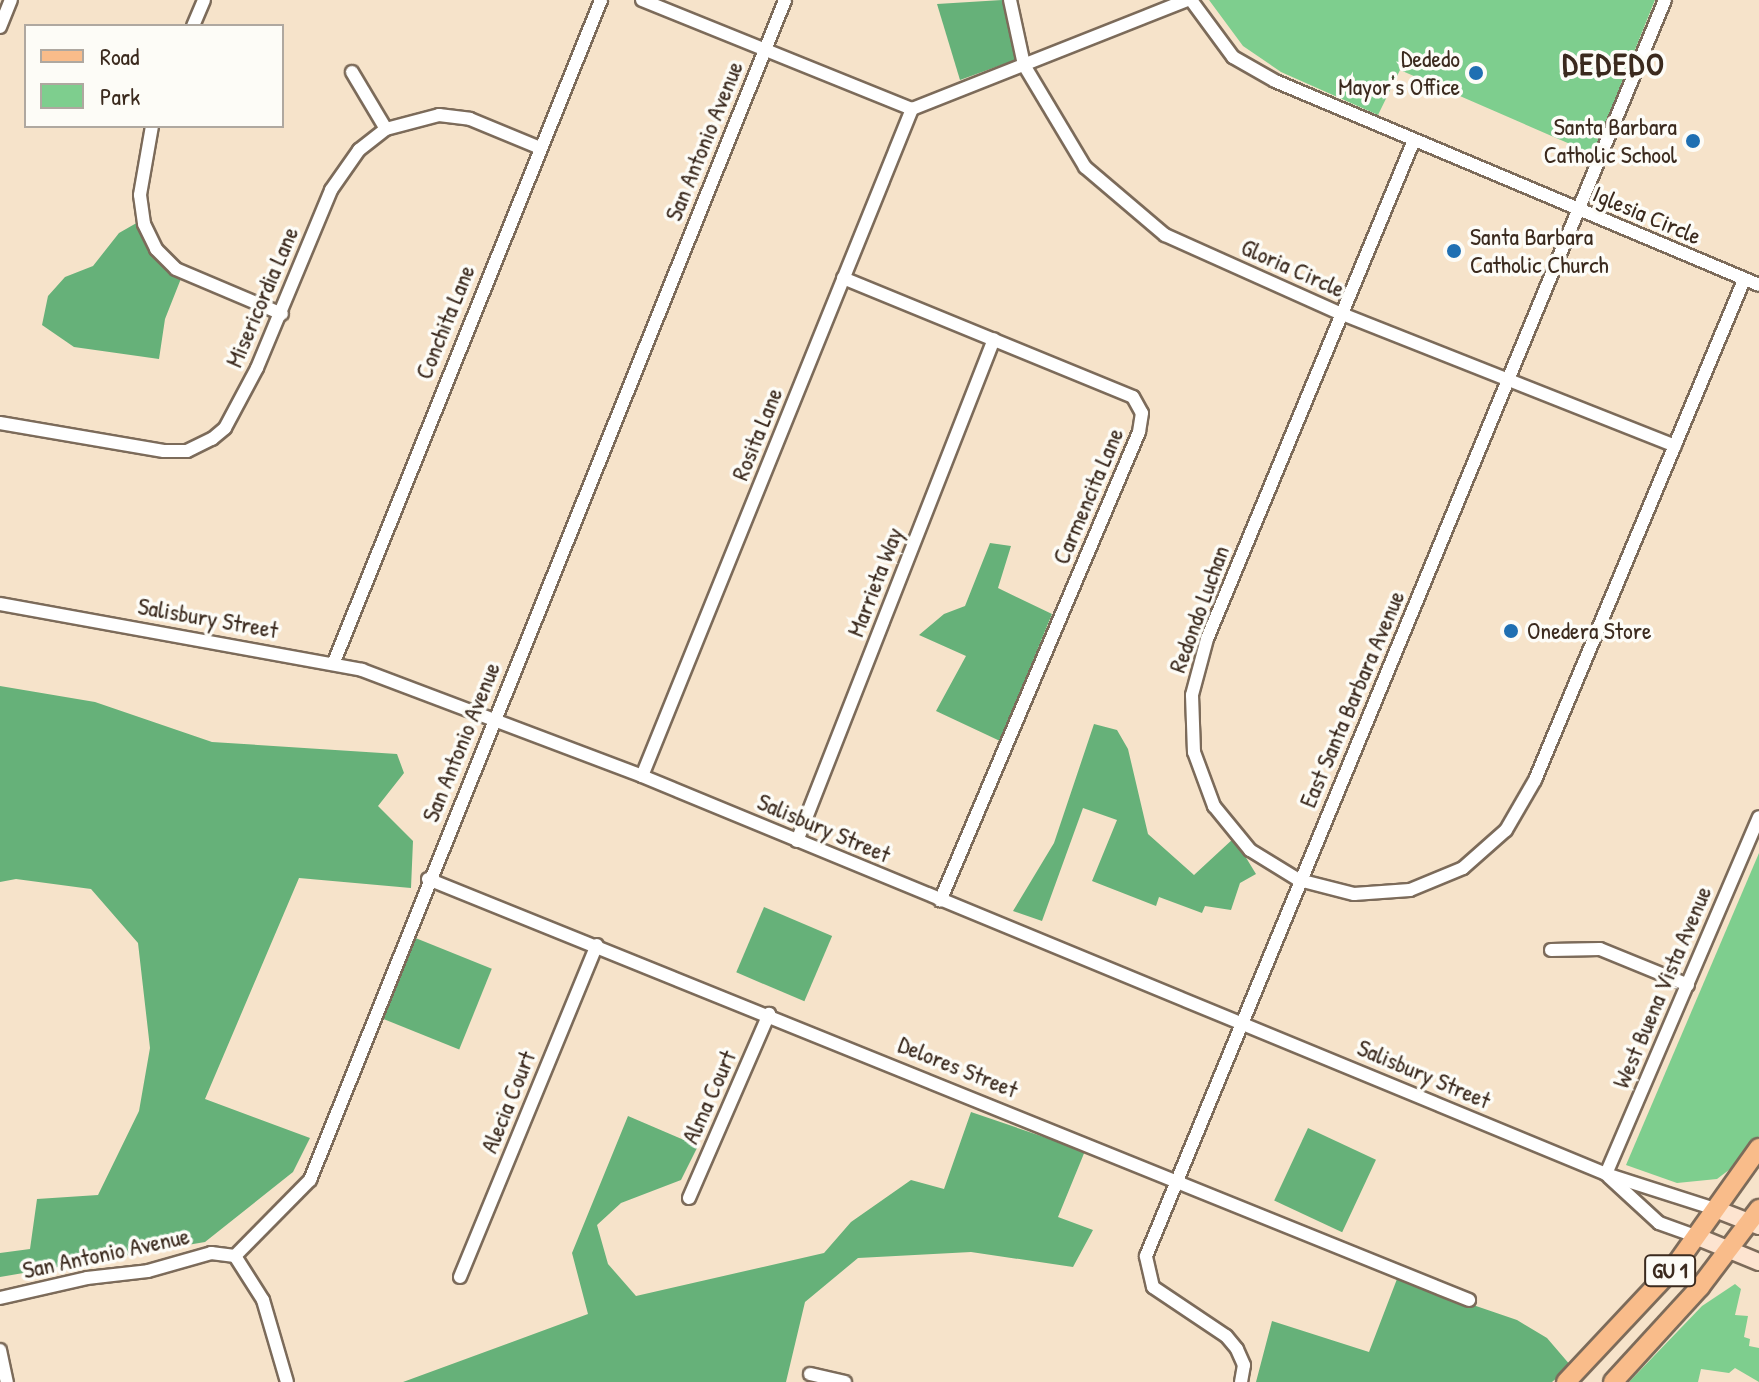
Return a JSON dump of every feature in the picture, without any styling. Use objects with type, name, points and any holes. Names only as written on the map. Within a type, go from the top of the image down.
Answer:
[{"type":"main road","name":"GU 1","points":[[1566,1382],[1698,1237],[1759,1148]]},
{"type":"main road","points":[[1718,1210],[1756,1219]]},
{"type":"main road","name":"GU 1","points":[[1613,1382],[1756,1219]]},
{"type":"main road","points":[[1698,1237],[1759,1262]]},
{"type":"street","points":[[0,27],[11,0]]},
{"type":"street","points":[[194,24],[204,0]]},
{"type":"street","name":"Conchita Lane","points":[[334,662],[538,147],[601,0]]},
{"type":"street","points":[[642,0],[765,47],[912,109],[1190,0]]},
{"type":"street","name":"San Antonio Avenue","points":[[0,1298],[87,1278],[148,1271],[211,1253],[235,1256],[310,1180],[428,879],[785,0]]},
{"type":"street","name":"Gloria Circle","points":[[1010,0],[1024,65],[1085,167],[1165,235],[1342,314],[1511,378],[1675,446]]},
{"type":"street","name":"Iglesia Circle","points":[[1190,0],[1233,57],[1275,81],[1759,285]]},
{"type":"street","name":"East Santa Barbara Avenue","points":[[1241,1382],[1244,1365],[1226,1336],[1161,1294],[1147,1277],[1146,1256],[1665,0]]},
{"type":"street","points":[[352,72],[386,129]]},
{"type":"street","name":"Rosita Lane","points":[[642,776],[912,109]]},
{"type":"street","name":"Misericordia Lane","points":[[0,423],[187,451],[225,428],[282,314],[331,190],[359,150],[386,129],[439,115],[470,119],[538,147]]},
{"type":"street","points":[[152,128],[140,195],[144,224],[156,249],[176,269],[282,314]]},
{"type":"street","name":"Redondo Luchan","points":[[1414,140],[1207,639],[1192,695],[1194,752],[1214,806],[1250,850],[1299,880],[1354,894],[1410,890],[1463,868],[1506,830],[1535,780],[1744,280]]},
{"type":"street","name":"Carmencita Lane","points":[[843,278],[1133,397],[1142,423],[940,901]]},
{"type":"street","name":"Marrieta Way","points":[[797,841],[994,339]]},
{"type":"street","name":"Salisbury Street","points":[[0,604],[334,662],[642,776],[1606,1174],[1718,1210]]},
{"type":"street","name":"West Buena Vista Avenue","points":[[1606,1174],[1759,817]]},
{"type":"street","name":"Delores Street","points":[[428,879],[1179,1179],[1469,1300]]},
{"type":"street","name":"Alecia Court","points":[[460,1277],[597,945]]},
{"type":"street","points":[[1551,950],[1600,949],[1688,985]]},
{"type":"street","name":"Alma Court","points":[[689,1198],[769,1014]]},
{"type":"street","name":"Salisbury Street","points":[[1606,1174],[1659,1223],[1698,1237]]},
{"type":"street","points":[[235,1256],[263,1300],[287,1382]]},
{"type":"street","points":[[0,1350],[7,1382]]},
{"type":"street","points":[[810,1374],[845,1382]]},
{"type":"green space","points":[[1002,0],[1015,60],[960,80],[937,4]]},
{"type":"green space","points":[[1209,0],[1655,0],[1593,154],[1400,70],[1378,115],[1281,72],[1243,46]]},
{"type":"green space","points":[[140,221],[182,276],[165,319],[159,359],[74,347],[42,325],[48,296],[65,277],[93,266],[119,233]]},
{"type":"green space","points":[[990,543],[1011,546],[998,588],[1052,614],[1000,741],[936,711],[966,656],[919,635],[944,614],[965,606]]},
{"type":"green space","points":[[0,686],[95,702],[212,742],[397,754],[404,773],[378,806],[413,841],[411,888],[299,878],[205,1099],[310,1138],[293,1172],[205,1242],[0,1277],[0,1253],[30,1249],[37,1199],[98,1195],[139,1111],[150,1048],[138,943],[91,889],[16,879],[0,882]]},
{"type":"green space","points":[[1094,724],[1117,730],[1128,749],[1148,834],[1194,875],[1234,838],[1256,874],[1240,883],[1231,910],[1205,906],[1202,913],[1159,897],[1156,906],[1092,881],[1117,820],[1083,808],[1042,921],[1013,911],[1054,843]]},
{"type":"green space","points":[[1759,853],[1759,1136],[1750,1154],[1717,1179],[1677,1183],[1626,1165]]},
{"type":"green space","points":[[764,907],[832,936],[804,1001],[736,972]]},
{"type":"green space","points":[[413,937],[492,969],[459,1050],[380,1018]]},
{"type":"green space","points":[[971,1112],[1085,1151],[1058,1217],[1093,1230],[1073,1267],[971,1252],[858,1258],[805,1302],[786,1382],[403,1382],[588,1314],[572,1253],[628,1116],[698,1146],[681,1180],[621,1203],[597,1225],[608,1264],[636,1296],[824,1253],[851,1222],[911,1180],[944,1189]]},
{"type":"green space","points":[[1308,1128],[1376,1160],[1342,1232],[1274,1201]]},
{"type":"green space","points":[[1397,1279],[1517,1320],[1547,1338],[1571,1366],[1552,1382],[1256,1382],[1272,1321],[1369,1352]]},
{"type":"green space","points":[[1735,1284],[1741,1289],[1735,1315],[1748,1316],[1744,1337],[1750,1339],[1749,1346],[1759,1348],[1759,1382],[1735,1368],[1729,1373],[1701,1369],[1698,1382],[1629,1382],[1702,1306]]},
{"type":"place","name":"Dededo Mayor's Office","points":[[1476,73]]},
{"type":"place","name":"Santa Barbara Catholic School","points":[[1693,141]]},
{"type":"place","name":"Santa Barbara Catholic Church","points":[[1454,251]]},
{"type":"place","name":"Onedera Store","points":[[1511,631]]},
{"type":"district","name":"DEDEDO","points":[[1614,64]]}]
